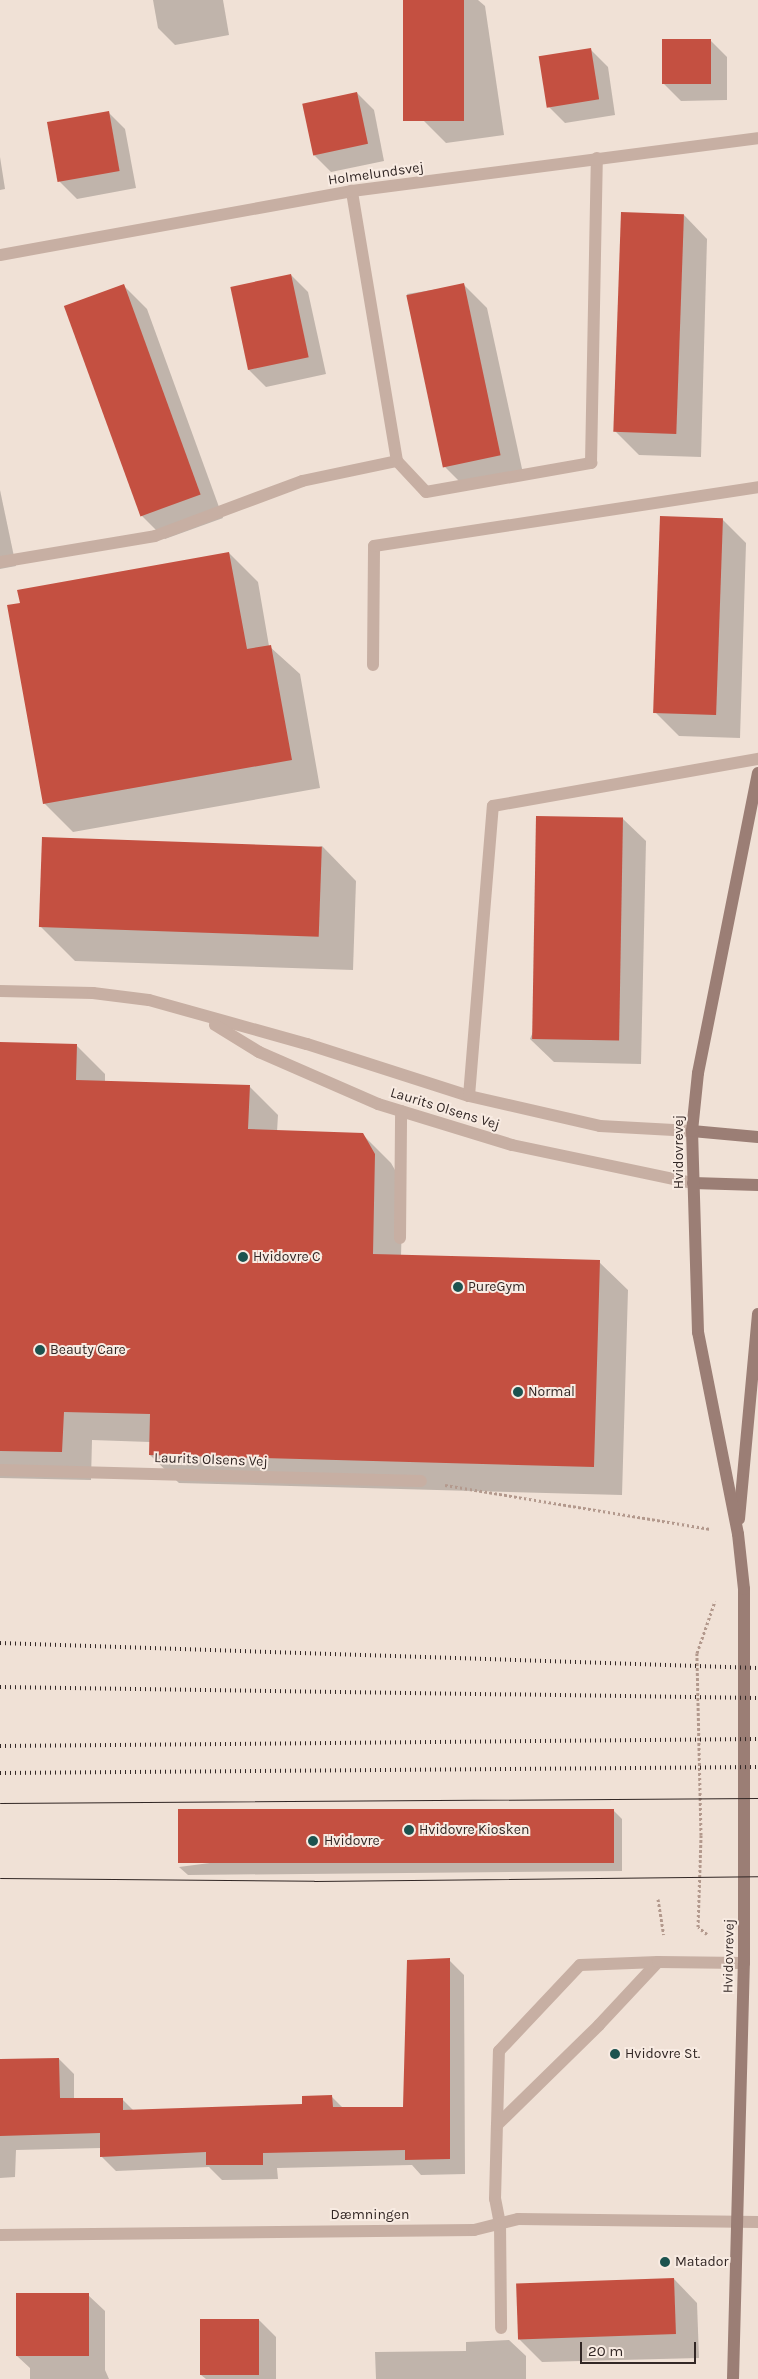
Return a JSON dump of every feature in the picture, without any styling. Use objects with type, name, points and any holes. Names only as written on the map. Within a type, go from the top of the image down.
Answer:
[{"type":"street","name":"Holmelundsvej","points":[[0,255],[352,191],[758,138]]},
{"type":"street","points":[[352,191],[397,460],[426,492],[592,464],[597,158]]},
{"type":"street","points":[[0,562],[155,536],[302,481],[397,460]]},
{"type":"street","points":[[373,665],[374,546],[758,487]]},
{"type":"street","points":[[470,1096],[493,806],[758,759]]},
{"type":"street","name":"Hvidovrevej","points":[[733,2379],[739,2221],[744,1963],[745,1646],[738,1534],[698,1332],[692,1131],[698,1073],[758,773]]},
{"type":"street","name":"Laurits Olsens Vej","points":[[0,991],[93,993],[149,1000],[204,1018],[307,1044],[470,1096],[600,1126],[692,1131]]},
{"type":"street","name":"Laurits Olsens Vej","points":[[204,1018],[259,1052],[401,1111],[512,1145],[693,1182]]},
{"type":"street","points":[[400,1238],[401,1111]]},
{"type":"street","points":[[692,1131],[758,1137]]},
{"type":"street","points":[[693,1182],[758,1185]]},
{"type":"street","name":"Hvidovrevej","points":[[738,1534],[758,1314]]},
{"type":"street","name":"Laurits Olsens Vej","points":[[0,1470],[421,1481]]},
{"type":"street","points":[[497,2125],[663,1962]]},
{"type":"street","points":[[502,2328],[500,2224],[495,2199],[499,2051],[580,1966],[663,1962],[744,1963]]},
{"type":"street","name":"Dæmningen","points":[[0,2235],[474,2230],[518,2219],[758,2222]]},
{"type":"path","points":[[421,1481],[738,1534]]},
{"type":"path","points":[[716,1598],[697,1653],[701,1835],[698,1927],[744,1963]]},
{"type":"path","points":[[658,1899],[663,1962]]},
{"type":"building","points":[[403,0],[464,0],[464,121],[403,121]]},
{"type":"building","points":[[662,39],[711,39],[711,84],[662,84]]},
{"type":"building","points":[[591,48],[599,99],[547,108],[539,56]]},
{"type":"building","points":[[357,92],[368,144],[313,155],[302,104]]},
{"type":"building","points":[[109,111],[120,171],[58,182],[47,122]]},
{"type":"building","points":[[621,212],[684,214],[676,434],[613,432]]},
{"type":"building","points":[[291,274],[309,357],[248,370],[230,287]]},
{"type":"building","points":[[464,283],[501,455],[443,467],[406,295]]},
{"type":"building","points":[[124,284],[201,494],[140,516],[64,306]]},
{"type":"building","points":[[660,516],[723,518],[716,715],[653,713]]},
{"type":"building","points":[[229,552],[247,649],[271,645],[292,760],[43,804],[7,605],[20,603],[17,590]]},
{"type":"building","points":[[536,816],[623,818],[619,1040],[532,1039]]},
{"type":"building","points":[[42,837],[322,847],[319,937],[39,927]]},
{"type":"building","name":"Hvidovre C","points":[[0,1042],[77,1044],[76,1080],[250,1085],[248,1129],[363,1133],[375,1154],[373,1254],[600,1260],[594,1467],[149,1455],[150,1414],[64,1412],[62,1452],[0,1451]]},
{"type":"building","points":[[178,1809],[614,1809],[614,1863],[178,1863]]},
{"type":"building","points":[[450,1958],[450,2159],[405,2160],[405,2150],[263,2153],[263,2165],[206,2165],[206,2152],[100,2157],[100,2133],[0,2136],[0,2059],[59,2058],[60,2098],[123,2098],[123,2110],[302,2104],[302,2096],[332,2095],[333,2107],[403,2107],[407,1960]]},
{"type":"building","points":[[674,2278],[676,2334],[518,2339],[516,2284]]},
{"type":"building","points":[[16,2293],[89,2293],[89,2356],[16,2356]]},
{"type":"building","points":[[200,2319],[259,2319],[259,2375],[200,2375]]},
{"type":"tram line","points":[[0,1803],[758,1798]]},
{"type":"tram line","points":[[0,1878],[314,1881],[758,1876]]},
{"type":"railway","points":[[0,1643],[758,1668]]},
{"type":"railway","points":[[0,1687],[758,1698]]},
{"type":"railway","points":[[0,1746],[758,1739]]},
{"type":"railway","points":[[0,1773],[758,1767]]},
{"type":"place","name":"Hvidovre C","points":[[243,1257]]},
{"type":"place","name":"PureGym","points":[[458,1287]]},
{"type":"place","name":"Beauty Care","points":[[40,1350]]},
{"type":"place","name":"Normal","points":[[518,1392]]},
{"type":"place","name":"Hvidovre Kiosken","points":[[409,1830]]},
{"type":"place","name":"Hvidovre","points":[[313,1841]]},
{"type":"place","name":"Hvidovre St.","points":[[615,2054]]},
{"type":"place","name":"Matador","points":[[665,2262]]}]
